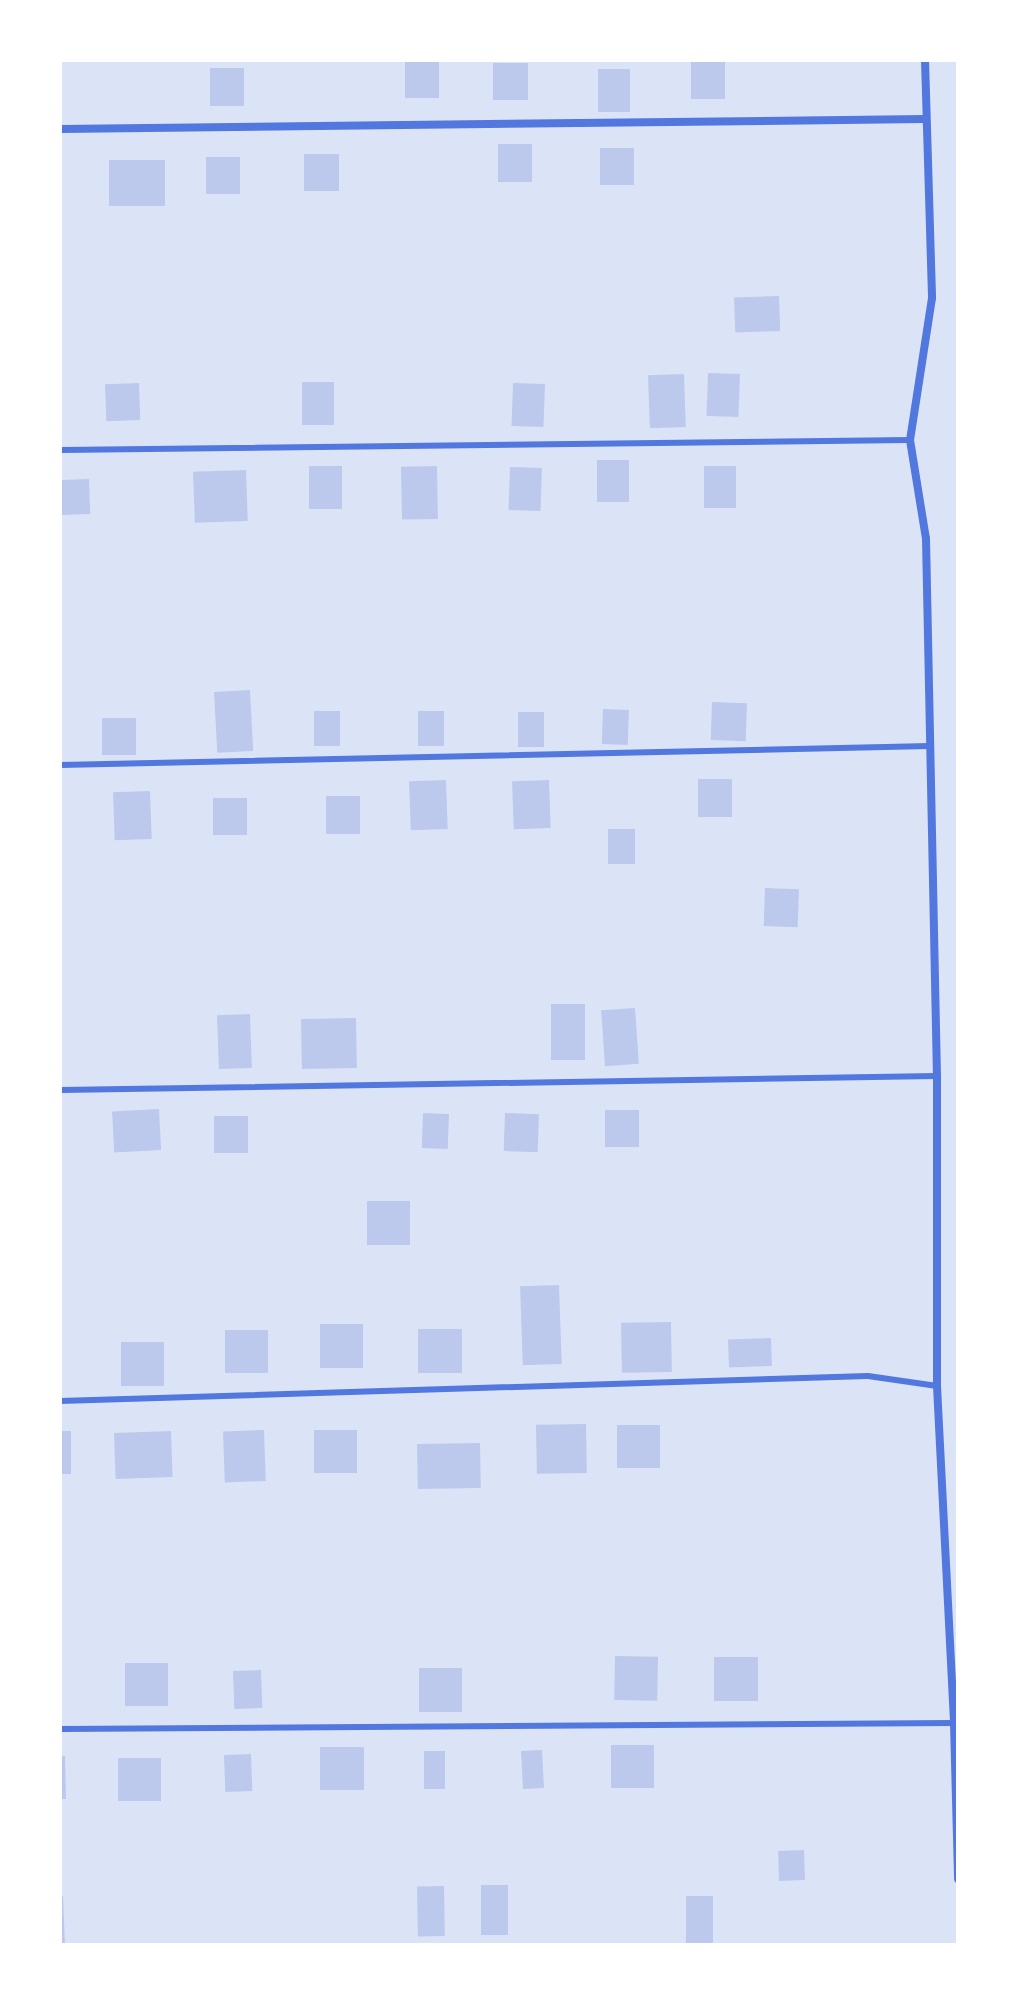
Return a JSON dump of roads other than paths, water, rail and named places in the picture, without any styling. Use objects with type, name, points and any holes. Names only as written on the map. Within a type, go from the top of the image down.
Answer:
[{"type":"street","points":[[925,60],[932,298],[910,440],[926,539],[937,1076],[937,1386],[954,1723],[958,1879]]},
{"type":"street","points":[[60,129],[925,119]]},
{"type":"lane","points":[[60,450],[910,440]]},
{"type":"lane","points":[[60,765],[930,746]]},
{"type":"lane","points":[[60,1090],[937,1076]]},
{"type":"lane","points":[[60,1401],[868,1376],[937,1386]]},
{"type":"lane","points":[[60,1729],[954,1723]]}]
